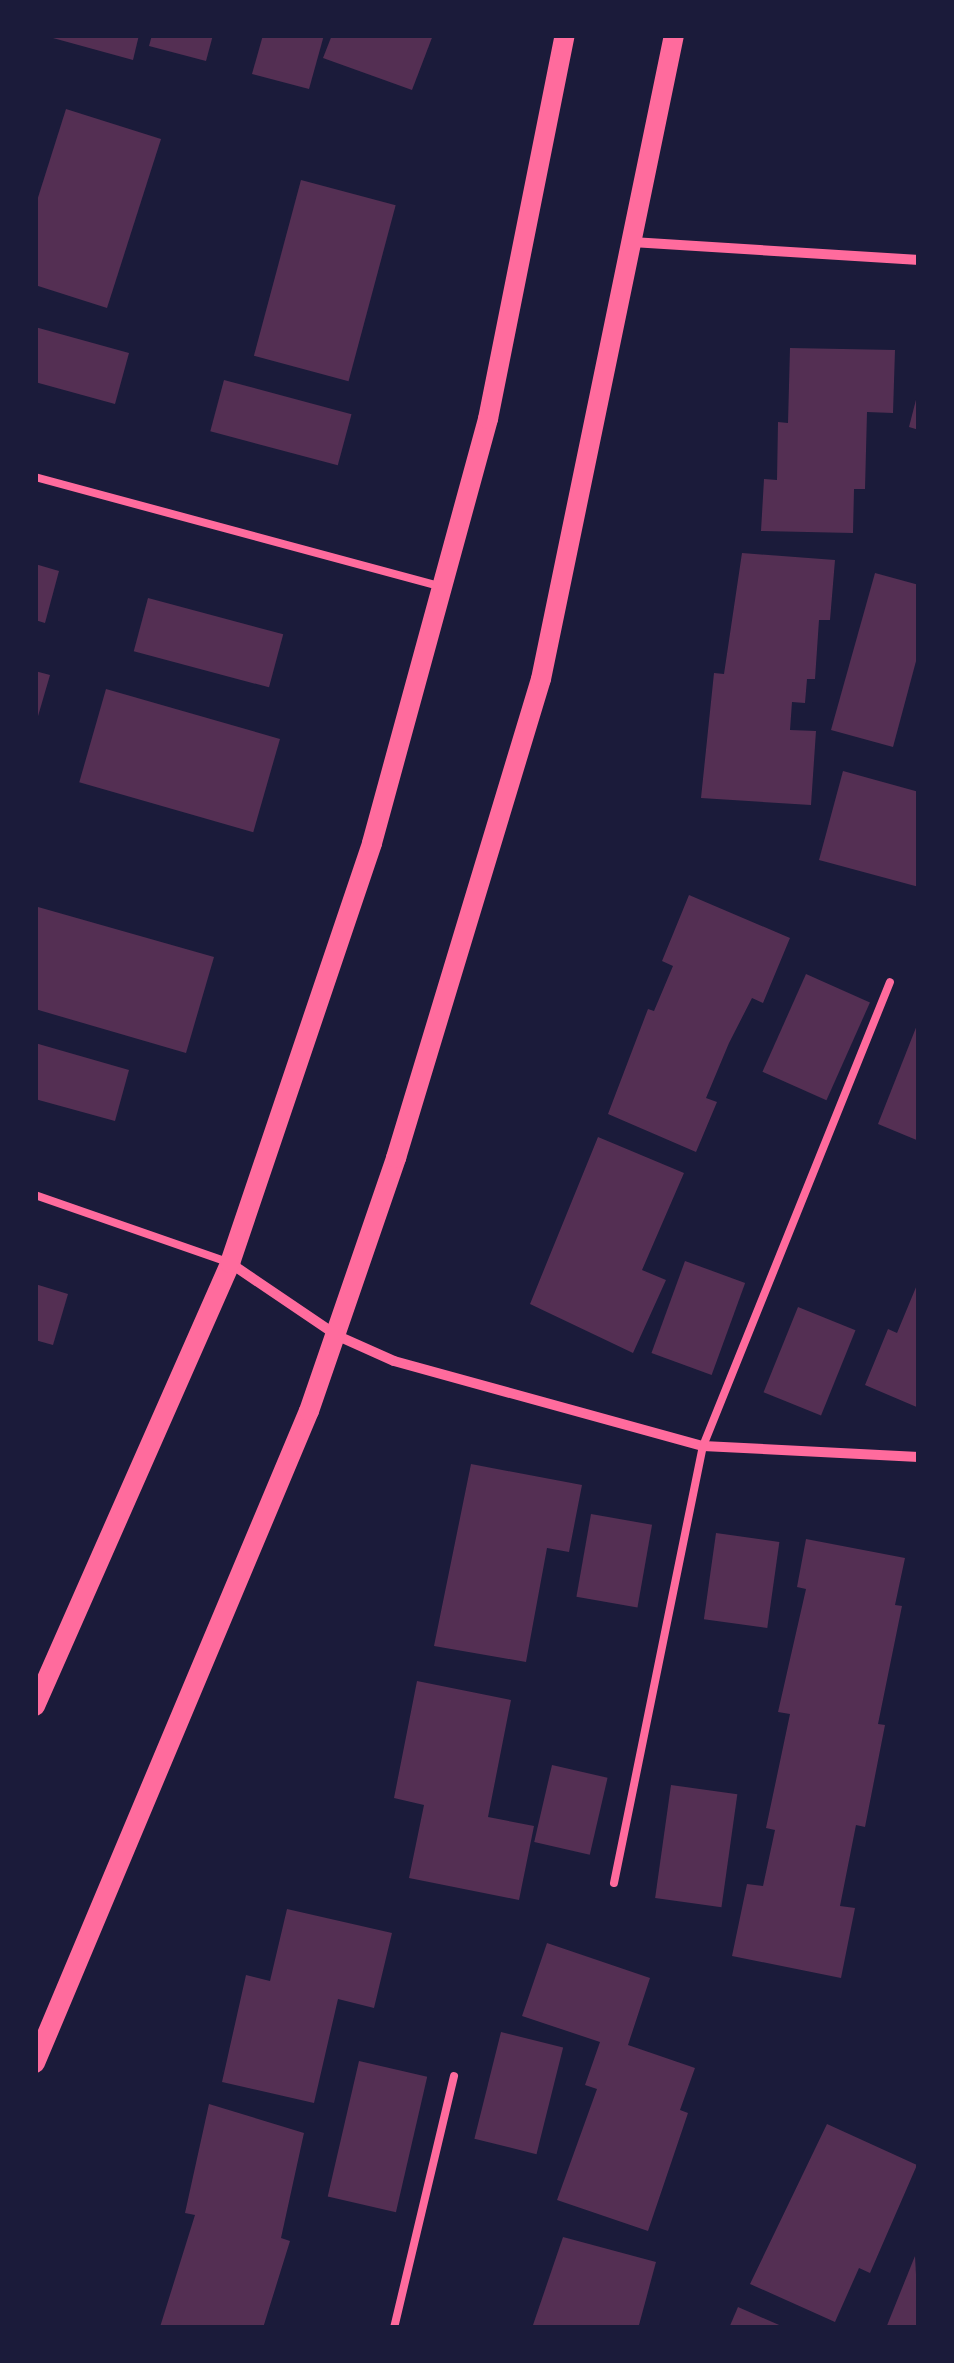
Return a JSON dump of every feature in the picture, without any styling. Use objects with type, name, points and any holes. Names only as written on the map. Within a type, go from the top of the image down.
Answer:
[{"type":"main road","points":[[35,1706],[230,1263],[372,843],[488,419],[566,35]]},
{"type":"main road","points":[[35,2063],[141,1824],[338,1336],[541,679],[674,35]]},
{"type":"street","points":[[632,242],[919,260]]},
{"type":"street","points":[[230,1263],[338,1336],[394,1361],[703,1446],[919,1457]]},
{"type":"lane","points":[[35,477],[442,588]]},
{"type":"lane","points":[[614,1883],[703,1446],[890,982]]},
{"type":"lane","points":[[35,1194],[230,1263]]},
{"type":"lane","points":[[394,2328],[454,2076]]},
{"type":"building","points":[[42,35],[139,35],[133,60]]},
{"type":"building","points":[[152,35],[213,35],[206,61],[149,46]]},
{"type":"building","points":[[263,35],[324,35],[309,89],[252,74]]},
{"type":"building","points":[[332,35],[433,35],[412,90],[323,58]]},
{"type":"building","points":[[66,109],[161,139],[107,308],[35,285],[35,207]]},
{"type":"building","points":[[301,180],[396,205],[349,381],[254,356]]},
{"type":"building","points":[[35,327],[129,353],[115,404],[35,382]]},
{"type":"building","points":[[790,348],[895,350],[893,413],[867,412],[865,489],[854,489],[853,533],[761,531],[764,479],[777,480],[778,422],[788,423]]},
{"type":"building","points":[[224,380],[352,414],[338,465],[210,431]]},
{"type":"building","points":[[919,392],[919,430],[909,427]]},
{"type":"building","points":[[742,553],[835,560],[830,620],[819,620],[815,679],[807,679],[805,703],[792,702],[790,730],[816,731],[811,805],[701,798],[714,673],[724,674]]},
{"type":"building","points":[[35,564],[59,571],[45,623],[35,620]]},
{"type":"building","points":[[875,573],[919,585],[919,650],[893,747],[831,730]]},
{"type":"building","points":[[148,598],[283,634],[269,687],[134,651]]},
{"type":"building","points":[[35,671],[50,675],[36,723],[35,723]]},
{"type":"building","points":[[106,689],[280,739],[253,832],[79,782]]},
{"type":"building","points":[[843,771],[919,792],[919,887],[819,860]]},
{"type":"building","points":[[689,895],[790,938],[763,1003],[752,998],[729,1043],[706,1098],[717,1102],[696,1152],[608,1114],[648,1009],[654,1011],[673,966],[662,961]]},
{"type":"building","points":[[38,907],[214,957],[186,1053],[35,1009]]},
{"type":"building","points":[[806,974],[870,1002],[826,1100],[762,1072]]},
{"type":"building","points":[[919,1020],[919,1141],[878,1124]]},
{"type":"building","points":[[35,1043],[129,1070],[115,1121],[35,1099]]},
{"type":"building","points":[[598,1137],[684,1173],[642,1270],[666,1280],[633,1353],[530,1304]]},
{"type":"building","points":[[685,1261],[745,1283],[712,1375],[651,1353]]},
{"type":"building","points":[[919,1280],[919,1408],[865,1385],[888,1329],[897,1333]]},
{"type":"building","points":[[35,1284],[68,1294],[53,1345],[35,1340]]},
{"type":"building","points":[[798,1307],[855,1330],[821,1416],[764,1392]]},
{"type":"building","points":[[471,1464],[582,1485],[569,1552],[547,1548],[526,1662],[434,1646]]},
{"type":"building","points":[[591,1514],[652,1525],[637,1607],[576,1597]]},
{"type":"building","points":[[716,1533],[779,1542],[767,1628],[704,1619]]},
{"type":"building","points":[[806,1539],[905,1558],[895,1605],[902,1606],[878,1724],[885,1725],[865,1827],[856,1825],[840,1906],[855,1908],[841,1978],[732,1956],[747,1884],[763,1886],[775,1830],[766,1828],[790,1714],[778,1712],[806,1589],[797,1587]]},
{"type":"building","points":[[417,1681],[511,1700],[488,1817],[534,1826],[519,1900],[409,1878],[424,1805],[394,1798]]},
{"type":"building","points":[[552,1765],[608,1778],[590,1855],[534,1842]]},
{"type":"building","points":[[671,1785],[737,1794],[721,1907],[655,1898]]},
{"type":"building","points":[[287,1909],[392,1933],[374,2008],[338,1999],[314,2103],[222,2082],[246,1975],[270,1981]]},
{"type":"building","points":[[547,1943],[650,1978],[628,2045],[695,2068],[680,2110],[688,2113],[648,2231],[557,2200],[597,2089],[585,2085],[600,2042],[522,2016]]},
{"type":"building","points":[[501,2032],[563,2047],[536,2154],[474,2139]]},
{"type":"building","points":[[359,2061],[427,2077],[396,2212],[328,2196]]},
{"type":"building","points":[[209,2104],[304,2133],[281,2238],[290,2241],[263,2328],[160,2327],[195,2215],[185,2213]]},
{"type":"building","points":[[827,2124],[917,2165],[870,2273],[859,2268],[835,2322],[750,2284]]},
{"type":"building","points":[[563,2237],[656,2262],[639,2325],[532,2328]]},
{"type":"building","points":[[915,2256],[919,2328],[886,2328]]},
{"type":"building","points":[[738,2307],[786,2328],[729,2328]]}]
